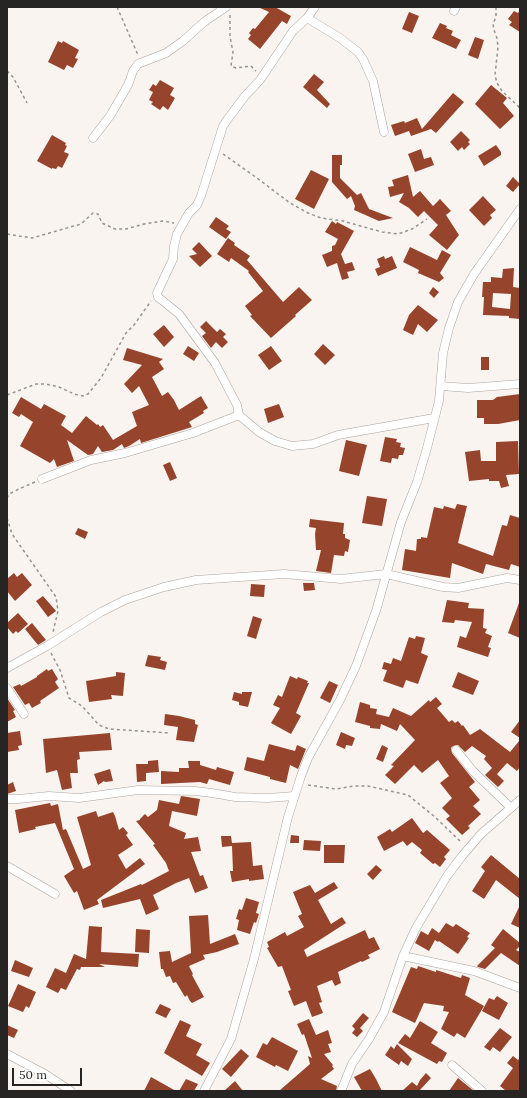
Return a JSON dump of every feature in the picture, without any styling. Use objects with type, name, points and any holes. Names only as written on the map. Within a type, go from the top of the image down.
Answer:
[{"type":"street","points":[[316,7],[293,31],[260,80],[245,96],[227,120],[201,196],[197,205],[182,224],[177,234],[173,259],[157,293],[158,297],[161,301],[179,314],[215,363],[236,405],[239,415],[259,432],[274,440],[292,446],[314,444],[338,435],[434,418]]},
{"type":"street","points":[[93,138],[110,116],[128,85],[133,71],[141,62],[166,53],[183,41],[204,22],[228,10]]},
{"type":"street","points":[[307,18],[340,38],[358,52],[364,59],[373,81],[384,132]]},
{"type":"street","points":[[204,1091],[231,1039],[237,1020],[298,784],[308,758],[340,700],[356,666],[376,611],[401,522],[419,475],[439,401],[443,353],[449,328],[458,302],[474,274],[520,209]]},
{"type":"street","points":[[441,386],[468,388],[520,384]]},
{"type":"street","points":[[42,479],[91,460],[125,453],[178,438],[216,425],[239,415]]},
{"type":"street","points":[[7,668],[101,612],[125,600],[164,587],[196,580],[284,574],[341,579],[386,574],[443,587],[458,588],[507,578],[520,580]]},
{"type":"street","points":[[7,688],[24,714]]},
{"type":"street","points":[[456,750],[473,771],[511,808]]},
{"type":"street","points":[[7,799],[49,796],[79,798],[138,790],[212,792],[235,797],[268,798],[294,796]]},
{"type":"street","points":[[341,1091],[352,1064],[369,1039],[384,1012],[403,956],[416,928],[447,876],[468,848],[481,834],[520,800]]},
{"type":"street","points":[[7,866],[55,894]]},
{"type":"street","points":[[403,956],[474,971],[520,988]]},
{"type":"street","points":[[7,1054],[45,1074],[71,1091]]},
{"type":"street","points":[[452,1065],[482,1091]]},
{"type":"path","points":[[117,7],[141,62]]},
{"type":"path","points":[[496,7],[496,17],[493,24],[498,47],[495,74],[497,83],[502,91],[520,108]]},
{"type":"path","points":[[228,10],[230,37],[233,52],[231,66],[236,68],[251,66],[258,73],[260,80]]},
{"type":"path","points":[[7,71],[13,77],[27,103]]},
{"type":"path","points":[[216,150],[290,203],[321,218],[343,221],[382,232],[398,234],[427,219]]},
{"type":"path","points":[[7,234],[32,238],[81,224],[93,213],[98,214],[102,223],[115,229],[126,229],[163,221],[182,224]]},
{"type":"path","points":[[7,395],[36,384],[59,386],[74,394],[82,396],[88,394],[101,378],[126,333],[134,325],[157,293]]},
{"type":"path","points":[[7,498],[9,494],[42,479]]},
{"type":"path","points":[[7,518],[12,534],[56,597],[58,611],[49,644],[69,698],[82,706],[99,725],[110,729],[170,733]]},
{"type":"path","points":[[298,784],[336,789],[354,786],[368,786],[408,795],[435,817],[468,848]]},
{"type":"building","points":[[258,7],[275,7],[291,16],[287,24],[282,21],[260,49],[248,39],[251,35],[249,33],[253,28],[255,29],[269,12]]},
{"type":"building","points":[[520,10],[520,32],[509,25],[512,22],[508,19],[514,11],[518,13]]},
{"type":"building","points":[[409,12],[419,16],[412,33],[402,29]]},
{"type":"building","points":[[440,23],[453,31],[451,35],[461,40],[456,49],[432,38]]},
{"type":"building","points":[[475,37],[484,40],[478,59],[468,55]]},
{"type":"building","points":[[58,41],[62,43],[63,41],[79,50],[75,58],[78,59],[73,68],[67,65],[64,70],[48,62]]},
{"type":"building","points":[[314,74],[324,82],[317,90],[330,104],[327,108],[303,87]]},
{"type":"building","points":[[160,80],[174,88],[170,95],[175,98],[168,110],[163,106],[160,110],[151,104],[153,102],[149,100],[153,92],[149,90],[153,84],[156,86]]},
{"type":"building","points":[[491,85],[507,98],[503,103],[514,116],[500,129],[475,104]]},
{"type":"building","points":[[453,93],[464,102],[436,133],[431,129],[411,136],[409,131],[395,136],[391,125],[404,121],[405,123],[417,118],[422,129]]},
{"type":"building","points":[[461,131],[470,140],[468,142],[470,144],[464,150],[462,147],[458,151],[450,142]]},
{"type":"building","points":[[52,135],[66,143],[65,145],[67,146],[64,152],[69,154],[62,168],[58,166],[56,169],[52,169],[37,161]]},
{"type":"building","points":[[496,145],[501,152],[501,155],[484,166],[478,156]]},
{"type":"building","points":[[421,149],[424,159],[431,157],[434,165],[415,172],[408,154]]},
{"type":"building","points":[[332,155],[342,155],[340,178],[357,195],[361,193],[369,209],[393,218],[379,221],[354,210],[355,206],[351,196],[347,199],[332,182]]},
{"type":"building","points":[[311,170],[329,179],[314,209],[295,199]]},
{"type":"building","points":[[408,175],[413,197],[420,191],[433,206],[440,199],[451,211],[446,215],[459,235],[447,250],[429,235],[438,225],[424,211],[418,217],[409,208],[399,202],[404,193],[390,197],[388,187],[394,186],[392,180]]},
{"type":"building","points":[[513,177],[520,184],[513,192],[506,186]]},
{"type":"building","points":[[483,196],[496,210],[490,215],[492,218],[484,226],[469,210]]},
{"type":"building","points":[[216,217],[229,226],[226,229],[231,232],[226,239],[209,227]]},
{"type":"building","points":[[332,221],[354,231],[341,254],[345,264],[352,262],[355,270],[347,272],[349,278],[342,280],[337,263],[327,267],[322,255],[332,251],[332,246],[335,245],[338,239],[325,232]]},
{"type":"building","points":[[228,238],[235,243],[234,245],[250,256],[247,260],[283,302],[299,287],[312,300],[271,338],[250,316],[252,315],[245,306],[263,291],[248,272],[249,271],[231,258],[229,262],[217,254]]},
{"type":"building","points":[[199,242],[212,256],[200,267],[189,256],[197,254],[192,249]]},
{"type":"building","points":[[410,247],[437,260],[442,250],[451,255],[440,273],[444,278],[439,282],[418,273],[419,270],[403,262]]},
{"type":"building","points":[[384,256],[385,259],[392,256],[397,268],[378,276],[375,269],[380,267],[377,259]]},
{"type":"building","points":[[514,268],[513,287],[520,288],[520,319],[509,318],[509,316],[483,315],[483,282],[491,282],[491,277],[502,278],[503,269]],"holes":[[[493,293],[511,294],[510,309],[492,307]]]},
{"type":"building","points":[[433,287],[439,292],[434,298],[429,293]]},
{"type":"building","points":[[418,305],[438,320],[427,332],[418,324],[413,335],[403,330],[409,315]]},
{"type":"building","points":[[206,321],[217,332],[220,329],[226,334],[223,337],[228,342],[222,348],[216,342],[211,348],[202,336],[206,333],[200,327]]},
{"type":"building","points":[[164,325],[174,337],[164,347],[153,334]]},
{"type":"building","points":[[323,344],[335,355],[325,365],[314,354]]},
{"type":"building","points":[[188,346],[199,353],[194,361],[183,354]]},
{"type":"building","points":[[271,346],[282,361],[269,370],[258,355]]},
{"type":"building","points":[[127,348],[163,359],[159,362],[164,369],[152,377],[162,396],[168,392],[179,410],[201,396],[208,408],[203,411],[204,413],[189,422],[192,427],[141,443],[140,439],[124,448],[122,444],[113,450],[102,452],[98,446],[93,454],[88,455],[67,440],[74,461],[57,467],[54,459],[50,463],[20,446],[33,422],[21,414],[19,417],[12,413],[21,397],[41,409],[44,404],[66,416],[61,425],[72,433],[86,416],[100,427],[103,425],[113,440],[137,426],[132,412],[149,405],[139,386],[132,393],[124,384],[142,365],[123,360]]},
{"type":"building","points":[[481,357],[489,357],[489,370],[481,370]]},
{"type":"building","points":[[520,394],[520,420],[498,424],[484,424],[484,418],[477,418],[477,400],[493,400],[497,397]]},
{"type":"building","points":[[279,404],[284,417],[268,423],[264,409]]},
{"type":"building","points":[[385,437],[397,439],[396,442],[401,443],[400,447],[405,448],[403,455],[399,455],[398,459],[392,458],[391,463],[380,461]]},
{"type":"building","points":[[346,440],[367,445],[359,476],[339,471]]},
{"type":"building","points":[[518,441],[519,474],[506,475],[509,486],[501,488],[499,481],[489,481],[489,479],[469,481],[465,452],[480,450],[481,461],[496,461],[496,442]]},
{"type":"building","points":[[170,462],[177,478],[170,481],[163,465]]},
{"type":"building","points":[[367,496],[387,499],[382,526],[362,523]]},
{"type":"building","points":[[457,504],[467,506],[458,543],[493,556],[502,525],[507,526],[510,515],[520,518],[520,567],[511,564],[509,570],[486,564],[483,574],[452,563],[450,578],[402,570],[405,549],[416,551],[417,539],[421,539],[421,537],[427,538],[434,507],[443,509],[444,506],[455,509]]},
{"type":"building","points":[[310,519],[344,523],[343,534],[345,534],[345,538],[350,540],[348,552],[345,551],[344,556],[334,555],[331,573],[316,571],[321,550],[316,550],[316,528],[309,527]]},
{"type":"building","points":[[78,528],[88,532],[85,539],[75,534]]},
{"type":"building","points":[[14,573],[17,577],[22,573],[32,585],[15,601],[7,591],[7,579]]},
{"type":"building","points":[[303,583],[314,583],[315,590],[304,591]]},
{"type":"building","points":[[251,584],[265,585],[264,597],[250,596]]},
{"type":"building","points":[[43,596],[56,611],[48,617],[36,601]]},
{"type":"building","points":[[447,600],[469,603],[468,608],[484,609],[483,628],[487,629],[485,633],[492,636],[488,647],[491,648],[488,657],[457,647],[460,636],[466,638],[472,622],[455,620],[454,623],[442,622]]},
{"type":"building","points":[[520,603],[520,638],[508,633]]},
{"type":"building","points":[[18,613],[28,624],[18,633],[16,631],[13,634],[7,627],[7,623]]},
{"type":"building","points":[[253,616],[262,619],[256,639],[247,636]]},
{"type":"building","points":[[32,623],[46,640],[38,645],[25,629]]},
{"type":"building","points":[[416,636],[425,638],[421,653],[428,656],[418,684],[406,680],[403,688],[383,681],[387,670],[382,669],[384,662],[391,664],[393,658],[401,661],[409,637],[415,639]]},
{"type":"building","points":[[148,655],[161,657],[160,660],[167,662],[165,670],[145,666]]},
{"type":"building","points":[[47,669],[48,671],[52,669],[58,679],[55,682],[59,688],[40,701],[41,703],[32,708],[29,703],[25,705],[13,687],[20,684],[21,686],[37,677]]},
{"type":"building","points":[[116,672],[125,673],[123,696],[111,695],[112,699],[89,702],[86,681],[116,676]]},
{"type":"building","points":[[458,672],[479,681],[473,695],[452,687]]},
{"type":"building","points":[[290,676],[297,679],[298,677],[308,681],[307,683],[309,683],[296,713],[301,716],[291,734],[271,723],[280,708],[273,705],[278,695],[282,697]]},
{"type":"building","points":[[329,681],[338,685],[330,703],[320,698]]},
{"type":"building","points":[[234,692],[242,694],[242,692],[252,692],[248,707],[239,705],[239,702],[232,700]]},
{"type":"building","points":[[436,697],[442,704],[437,708],[449,722],[452,720],[455,723],[458,721],[470,735],[480,729],[510,752],[520,740],[520,767],[517,771],[507,763],[497,774],[504,781],[498,787],[485,775],[492,768],[484,759],[486,756],[472,746],[465,752],[458,745],[451,748],[452,753],[475,782],[469,787],[480,800],[473,806],[481,814],[468,826],[470,828],[462,835],[446,819],[450,816],[442,808],[452,798],[440,783],[449,776],[438,760],[422,773],[414,765],[395,784],[385,775],[394,766],[391,765],[415,740],[400,724],[397,731],[381,724],[380,729],[370,728],[370,726],[355,722],[360,702],[370,705],[370,708],[377,709],[376,714],[389,717],[393,708],[411,716],[429,700],[430,702]]},
{"type":"building","points":[[7,698],[15,710],[13,711],[16,717],[7,722]]},
{"type":"building","points":[[165,714],[195,720],[195,724],[198,725],[194,742],[176,740],[178,727],[164,725]]},
{"type":"building","points":[[520,720],[520,738],[511,732]]},
{"type":"building","points":[[20,731],[22,745],[18,746],[19,750],[7,752],[7,733]]},
{"type":"building","points":[[341,732],[355,738],[352,746],[346,745],[345,749],[336,745]]},
{"type":"building","points":[[110,733],[112,750],[79,752],[80,759],[77,760],[78,773],[70,773],[72,788],[62,790],[57,770],[46,773],[43,739]]},
{"type":"building","points":[[269,744],[295,751],[297,745],[306,749],[298,769],[290,765],[286,783],[244,770],[247,757],[264,761]]},
{"type":"building","points":[[382,745],[388,748],[383,762],[376,759]]},
{"type":"building","points":[[158,760],[159,772],[146,773],[146,781],[137,782],[136,764],[148,764],[148,761]]},
{"type":"building","points":[[188,761],[200,761],[200,765],[216,770],[217,767],[234,772],[230,785],[209,779],[207,784],[200,782],[161,784],[161,771],[179,772],[179,768],[189,768]]},
{"type":"building","points":[[110,769],[113,781],[104,781],[98,785],[94,774]]},
{"type":"building","points":[[13,782],[16,791],[7,794],[7,785]]},
{"type":"building","points":[[181,796],[200,799],[197,816],[172,811],[169,826],[186,833],[184,839],[198,837],[201,851],[191,852],[200,876],[203,875],[208,888],[195,893],[189,878],[176,883],[153,895],[159,909],[146,915],[140,899],[103,908],[101,900],[141,884],[142,885],[169,871],[166,863],[153,845],[155,844],[136,821],[140,820],[145,814],[148,817],[157,810],[159,800],[179,804]]},
{"type":"building","points":[[50,803],[51,806],[58,804],[63,830],[66,829],[83,869],[91,865],[77,817],[96,811],[98,817],[113,812],[119,830],[123,827],[128,833],[126,835],[133,845],[118,855],[126,869],[140,858],[145,864],[97,900],[99,904],[84,910],[77,891],[74,893],[64,876],[74,869],[55,823],[35,827],[36,829],[19,833],[15,810]]},
{"type":"building","points":[[412,818],[423,833],[427,830],[450,850],[444,857],[446,859],[440,867],[435,863],[433,864],[420,853],[422,850],[412,842],[407,846],[403,841],[384,851],[377,837],[390,829],[392,832]]},
{"type":"building","points":[[291,835],[299,836],[299,843],[290,843]]},
{"type":"building","points":[[221,836],[231,836],[232,843],[251,842],[253,866],[262,865],[264,879],[249,881],[249,879],[232,882],[230,871],[233,871],[232,846],[222,847]]},
{"type":"building","points":[[304,840],[321,841],[320,851],[303,850]]},
{"type":"building","points":[[324,845],[345,845],[344,863],[324,863]]},
{"type":"building","points":[[491,855],[520,879],[520,899],[496,880],[484,899],[472,891],[485,871],[481,867]]},
{"type":"building","points":[[376,865],[382,870],[373,880],[367,874]]},
{"type":"building","points":[[334,882],[338,888],[318,900],[331,924],[342,917],[346,923],[304,950],[307,957],[365,930],[369,939],[374,937],[380,949],[368,955],[370,958],[338,972],[341,983],[335,986],[332,980],[317,986],[322,1002],[319,1003],[323,1013],[312,1017],[306,1001],[294,1006],[288,991],[291,990],[282,966],[278,967],[267,948],[269,947],[267,942],[285,932],[287,936],[304,927],[298,916],[302,914],[293,892],[310,885],[315,893]]},
{"type":"building","points":[[246,898],[259,902],[256,913],[259,914],[256,923],[254,922],[250,934],[237,930],[239,920],[236,919],[239,909],[242,910]]},
{"type":"building","points":[[520,905],[520,928],[511,924]]},
{"type":"building","points":[[208,915],[210,944],[235,934],[239,944],[217,952],[203,955],[205,959],[189,966],[193,974],[192,975],[204,997],[192,1003],[187,995],[185,997],[176,982],[173,983],[170,976],[166,977],[163,969],[161,969],[159,952],[170,951],[172,962],[191,953],[189,916]]},
{"type":"building","points":[[446,923],[453,927],[456,924],[470,933],[467,937],[469,938],[458,954],[439,941],[438,942],[435,940],[429,951],[415,943],[421,931],[428,935],[432,928],[439,933]]},
{"type":"building","points":[[89,926],[102,927],[101,952],[139,954],[138,967],[99,964],[105,967],[81,967],[80,970],[77,969],[66,990],[61,988],[58,993],[46,987],[55,968],[66,973],[74,954],[86,959]]},
{"type":"building","points":[[136,929],[150,930],[149,953],[135,952]]},
{"type":"building","points":[[503,929],[520,943],[520,946],[516,950],[520,952],[520,966],[501,953],[485,969],[478,967],[477,966],[495,948],[491,945]]},
{"type":"building","points":[[15,960],[33,968],[29,977],[11,971]]},
{"type":"building","points":[[418,966],[461,978],[462,975],[470,978],[465,995],[484,1006],[465,1038],[457,1033],[454,1037],[441,1029],[449,1012],[443,1011],[444,1006],[424,1003],[415,1023],[392,1012],[411,967],[417,969]]},
{"type":"building","points":[[18,984],[36,992],[29,1008],[26,1006],[23,1012],[8,1006]]},
{"type":"building","points":[[497,996],[508,1003],[499,1020],[482,1011],[489,998],[494,1000]]},
{"type":"building","points":[[160,1004],[171,1009],[166,1018],[155,1013]]},
{"type":"building","points":[[363,1013],[369,1018],[360,1028],[363,1031],[357,1037],[352,1033],[355,1029],[352,1026]]},
{"type":"building","points":[[309,1019],[316,1035],[328,1030],[332,1043],[328,1044],[331,1052],[324,1054],[333,1065],[332,1066],[334,1069],[321,1079],[337,1086],[336,1091],[279,1091],[310,1064],[308,1056],[312,1058],[304,1034],[302,1035],[297,1024]]},
{"type":"building","points":[[180,1020],[191,1025],[186,1036],[202,1044],[196,1055],[210,1063],[202,1076],[164,1053]]},
{"type":"building","points":[[420,1021],[438,1032],[431,1043],[447,1053],[442,1062],[439,1061],[437,1064],[398,1043],[405,1034],[410,1038]]},
{"type":"building","points":[[7,1025],[18,1030],[14,1038],[7,1035]]},
{"type":"building","points":[[500,1028],[512,1037],[500,1052],[493,1047],[490,1051],[484,1047]]},
{"type":"building","points":[[272,1037],[298,1051],[288,1071],[276,1065],[275,1067],[256,1057],[263,1043],[267,1045]]},
{"type":"building","points":[[397,1044],[412,1059],[408,1066],[401,1061],[399,1065],[385,1055],[391,1046],[394,1049]]},
{"type":"building","points":[[241,1049],[249,1056],[231,1077],[222,1069]]},
{"type":"building","points":[[513,1056],[518,1060],[520,1058],[520,1091],[506,1091],[500,1086],[513,1068],[507,1063]]},
{"type":"building","points":[[370,1069],[382,1091],[362,1091],[354,1077]]},
{"type":"building","points":[[426,1073],[431,1078],[420,1090],[421,1091],[402,1091],[412,1082],[417,1086]]},
{"type":"building","points":[[151,1077],[176,1091],[144,1091]]},
{"type":"building","points":[[458,1078],[474,1091],[449,1091]]},
{"type":"building","points":[[186,1079],[198,1084],[194,1091],[179,1091]]},
{"type":"building","points":[[235,1081],[243,1091],[224,1091]]}]
